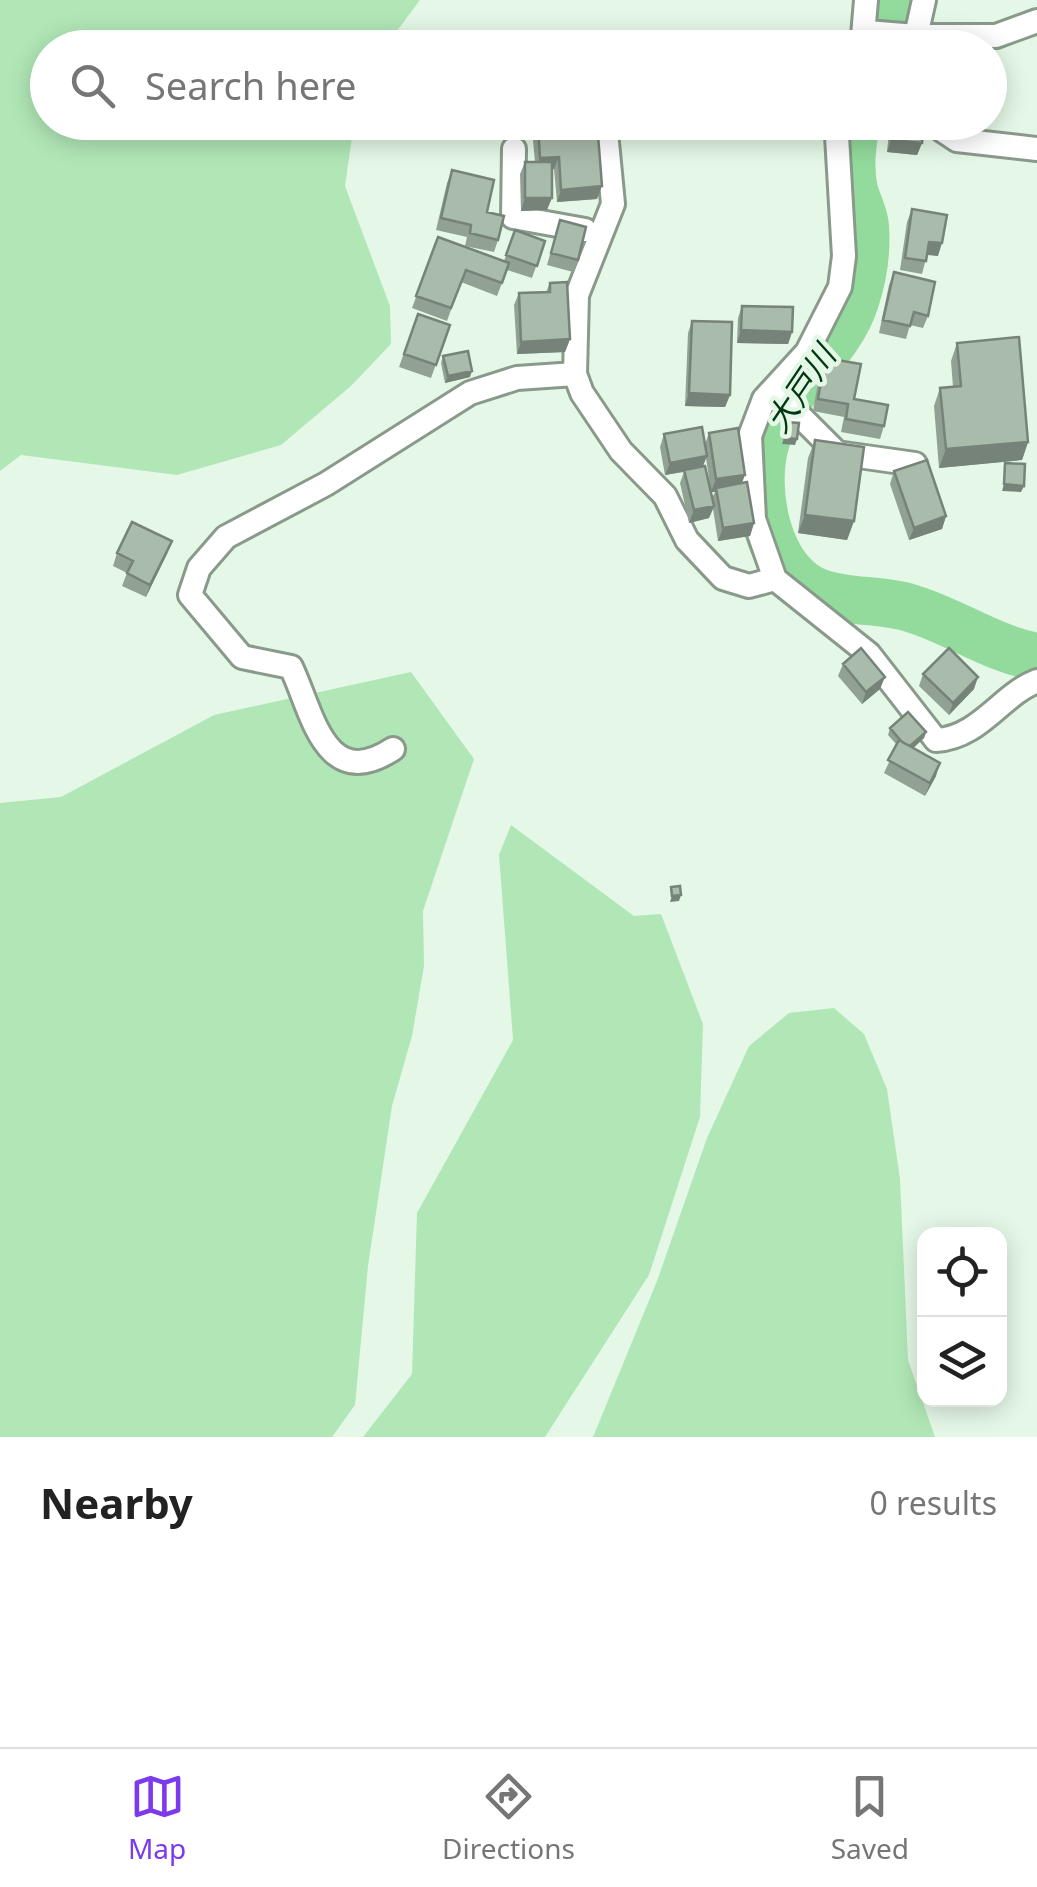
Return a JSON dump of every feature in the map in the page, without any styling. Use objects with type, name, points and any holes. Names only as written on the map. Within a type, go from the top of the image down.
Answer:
[{"type":"street","points":[[866,0],[887,30]]},
{"type":"street","points":[[899,30],[924,0]]},
{"type":"street","points":[[1007,32],[1037,21]]},
{"type":"street","points":[[837,140],[844,256],[840,287],[781,402],[750,436],[754,519],[776,579],[868,654],[936,740],[952,739],[995,714],[1037,680]]},
{"type":"street","points":[[957,140],[1037,150]]},
{"type":"street","points":[[607,142],[613,204],[598,232],[577,295],[575,374],[621,451],[643,468],[666,496],[687,540],[724,578],[748,586],[776,579]]},
{"type":"street","points":[[514,149],[513,217],[598,232]]},
{"type":"street","points":[[392,749],[376,760],[346,760],[324,744],[290,667],[242,658],[190,595],[199,568],[226,536],[326,484],[470,393],[517,378],[575,374]]},
{"type":"street","points":[[781,402],[837,454],[915,464]]},
{"type":"green space","points":[[0,0],[420,0],[398,30],[30,30],[30,140],[352,140],[345,186],[390,306],[391,344],[351,386],[281,445],[177,475],[21,455],[0,471]]},
{"type":"green space","points":[[411,672],[474,759],[423,911],[424,966],[412,1036],[392,1106],[368,1266],[355,1405],[332,1437],[0,1437],[0,803],[61,797],[214,715]]},
{"type":"green space","points":[[511,825],[634,916],[661,914],[703,1024],[700,1117],[649,1275],[545,1437],[363,1437],[412,1374],[417,1213],[513,1040],[499,855]]},
{"type":"green space","points":[[834,1008],[864,1034],[887,1089],[900,1179],[908,1360],[917,1386],[917,1407],[924,1407],[935,1437],[593,1437],[657,1281],[707,1138],[749,1046],[789,1013]]},
{"type":"building","points":[[539,140],[598,140],[602,186],[561,190],[559,157],[540,158]]},
{"type":"building","points":[[525,162],[552,162],[552,198],[525,198]]},
{"type":"building","points":[[452,170],[494,180],[487,212],[504,216],[498,240],[470,233],[471,225],[441,218]]},
{"type":"building","points":[[912,209],[947,215],[942,243],[929,242],[926,261],[905,258]]},
{"type":"building","points":[[560,220],[586,227],[578,260],[551,253]]},
{"type":"building","points":[[515,230],[545,241],[537,266],[506,255]]},
{"type":"building","points":[[438,237],[509,263],[502,283],[466,270],[451,308],[416,296]]},
{"type":"building","points":[[894,272],[935,282],[928,316],[914,312],[910,326],[883,320]]},
{"type":"building","points":[[567,282],[570,339],[521,342],[519,293],[550,292],[550,283]]},
{"type":"building","points":[[742,306],[793,307],[792,332],[741,330]]},
{"type":"building","points":[[418,314],[450,325],[436,365],[404,354]]},
{"type":"building","points":[[692,321],[732,322],[730,395],[689,393]]},
{"type":"building","points":[[1019,337],[1028,442],[946,449],[940,388],[961,386],[957,343]]},
{"type":"building","points":[[468,351],[472,371],[448,376],[443,356]]},
{"type":"building","points":[[825,358],[861,364],[854,399],[888,405],[884,426],[846,419],[848,404],[818,399]]},
{"type":"building","points":[[786,422],[799,423],[797,439],[784,438]]},
{"type":"building","points":[[702,427],[707,456],[670,463],[664,434]]},
{"type":"building","points":[[738,428],[745,475],[716,479],[709,433]]},
{"type":"building","points":[[815,440],[864,447],[854,521],[805,515]]},
{"type":"building","points":[[927,460],[946,516],[914,528],[894,471]]},
{"type":"building","points":[[1005,463],[1025,464],[1024,486],[1004,484]]},
{"type":"building","points":[[705,466],[714,506],[694,510],[684,470]]},
{"type":"building","points":[[747,482],[754,523],[723,528],[716,488]]},
{"type":"building","points":[[132,522],[172,541],[150,585],[127,573],[133,561],[117,553]]},
{"type":"building","points":[[861,648],[885,677],[866,692],[843,664]]},
{"type":"building","points":[[949,648],[978,677],[953,703],[923,674]]},
{"type":"building","points":[[908,712],[926,732],[910,746],[890,728]]},
{"type":"building","points":[[899,740],[940,763],[930,783],[888,760]]},
{"type":"building","points":[[680,886],[681,895],[672,896],[671,887]]},
{"type":"waterway","name":"大戸川","points":[[891,0],[891,30]]},
{"type":"waterway","name":"大戸川","points":[[853,140],[854,190],[865,236],[860,283],[847,320],[784,405],[766,441],[761,482],[768,528],[787,568],[820,593],[910,608],[1004,648],[1037,657]]}]
